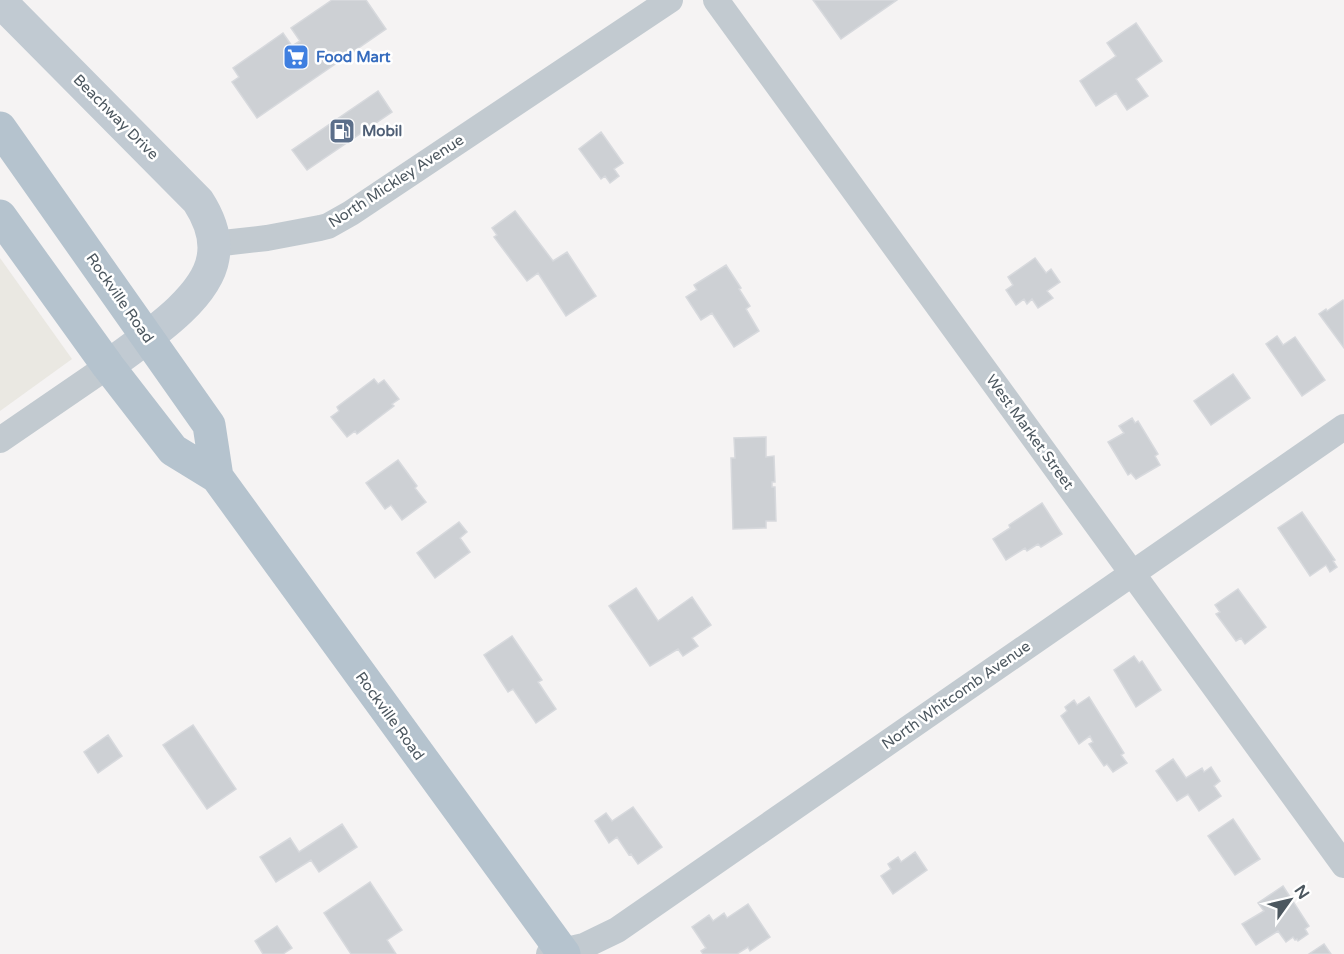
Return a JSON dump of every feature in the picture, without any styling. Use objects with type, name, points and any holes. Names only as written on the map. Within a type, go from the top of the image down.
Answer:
[{"type":"main road","name":"Rockville Road","points":[[0,128],[209,425],[217,477]]},
{"type":"main road","name":"Rockville Road","points":[[0,216],[108,366],[173,450],[217,477],[559,953]]},
{"type":"street","name":"North Mickley Avenue","points":[[214,244],[267,238],[328,226],[351,213],[670,0]]},
{"type":"street","name":"West Market Street","points":[[716,0],[1344,865]]},
{"type":"street","name":"Beachway Drive","points":[[0,1],[198,201],[209,222],[214,244]]},
{"type":"street","points":[[0,440],[108,366],[176,312],[198,291],[211,266],[214,244]]},
{"type":"street","name":"North Whitcomb Avenue","points":[[559,953],[599,940],[617,930],[1344,427]]},
{"type":"shaded area","points":[[0,258],[72,359],[0,411]]},
{"type":"building","name":"Food Mart","points":[[332,0],[366,0],[386,29],[257,118],[232,82],[239,77],[233,68],[283,33],[292,46],[300,41],[291,28]]},
{"type":"building","points":[[813,0],[897,0],[841,39]]},
{"type":"building","points":[[1136,23],[1162,61],[1136,79],[1148,96],[1127,110],[1116,93],[1096,106],[1080,81],[1116,56],[1107,43]]},
{"type":"building","name":"Mobil","points":[[378,91],[392,112],[307,170],[292,150]]},
{"type":"building","points":[[601,132],[623,163],[614,169],[619,176],[610,183],[605,176],[601,179],[579,149]]},
{"type":"building","points":[[515,211],[553,261],[567,252],[596,296],[566,316],[538,273],[527,281],[494,237],[497,235],[492,228]]},
{"type":"building","points":[[1035,258],[1046,273],[1051,269],[1060,282],[1047,291],[1053,298],[1038,308],[1032,299],[1027,304],[1024,299],[1016,305],[1006,290],[1013,285],[1008,277]]},
{"type":"building","points":[[726,265],[750,306],[746,309],[759,331],[734,347],[712,313],[701,320],[686,297],[697,290],[694,285]]},
{"type":"building","points":[[1344,301],[1344,348],[1319,314]]},
{"type":"building","points":[[1277,336],[1283,345],[1295,337],[1325,380],[1302,396],[1266,344]]},
{"type":"building","points":[[1233,374],[1250,398],[1211,425],[1194,401]]},
{"type":"building","points":[[374,379],[378,384],[384,380],[399,399],[392,404],[394,406],[357,434],[355,431],[347,437],[331,417],[339,411],[337,407]]},
{"type":"building","points":[[1132,418],[1135,423],[1138,421],[1158,454],[1155,456],[1160,465],[1136,479],[1131,473],[1128,475],[1108,442],[1124,433],[1119,426]]},
{"type":"building","points":[[766,437],[766,457],[774,456],[775,482],[772,482],[772,487],[775,487],[776,521],[766,521],[766,528],[733,529],[731,458],[735,458],[734,438]]},
{"type":"building","points":[[398,460],[426,502],[402,520],[391,505],[385,509],[366,483]]},
{"type":"building","points":[[1042,503],[1062,534],[1041,547],[1038,544],[1027,551],[1025,548],[1006,560],[993,539],[1010,528],[1009,525]]},
{"type":"building","points":[[1302,512],[1335,560],[1333,561],[1337,567],[1330,572],[1326,565],[1310,576],[1278,528]]},
{"type":"building","points":[[459,522],[467,532],[460,538],[470,552],[435,578],[417,553]]},
{"type":"building","points":[[636,588],[658,621],[692,597],[711,625],[692,638],[698,646],[683,656],[678,649],[650,666],[609,606]]},
{"type":"building","points":[[1238,589],[1266,627],[1245,644],[1241,638],[1236,641],[1216,614],[1220,612],[1215,605]]},
{"type":"building","points":[[512,636],[542,680],[538,682],[556,709],[536,723],[513,689],[508,692],[484,655]]},
{"type":"building","points":[[1134,656],[1139,663],[1142,661],[1161,690],[1136,707],[1114,670]]},
{"type":"building","points":[[1089,697],[1124,753],[1121,755],[1127,763],[1113,772],[1107,764],[1104,766],[1089,744],[1093,742],[1090,736],[1079,744],[1061,716],[1067,711],[1065,707],[1074,700],[1077,705]]},
{"type":"building","points":[[193,725],[236,789],[207,809],[163,745]]},
{"type":"building","points":[[108,735],[122,756],[98,773],[84,752]]},
{"type":"building","points":[[1173,759],[1186,778],[1202,768],[1204,772],[1211,767],[1220,781],[1214,786],[1221,796],[1199,811],[1188,794],[1177,801],[1156,771]]},
{"type":"building","points":[[633,807],[662,847],[638,864],[617,837],[609,843],[595,821],[606,813],[612,821]]},
{"type":"building","points":[[1233,819],[1260,859],[1235,875],[1208,836]]},
{"type":"building","points":[[342,824],[357,847],[319,872],[311,860],[276,882],[260,857],[290,838],[299,852]]},
{"type":"building","points":[[915,852],[927,870],[893,894],[881,876],[891,869],[888,864],[898,857],[901,862]]},
{"type":"building","points":[[370,882],[402,930],[387,940],[396,954],[351,954],[324,913]]},
{"type":"building","points":[[1283,886],[1309,926],[1305,929],[1308,934],[1298,941],[1293,937],[1286,942],[1278,931],[1256,945],[1242,924],[1264,911],[1258,903]]},
{"type":"building","points":[[748,904],[770,937],[750,951],[748,947],[737,954],[703,954],[701,951],[706,948],[692,927],[709,915],[713,921],[724,913],[727,918]]},
{"type":"building","points":[[277,926],[292,948],[283,954],[263,954],[255,941]]},
{"type":"building","points":[[1324,944],[1331,954],[1309,954]]},
{"type":"place","name":"Food Mart","points":[[296,57]]},
{"type":"place","name":"Mobil","points":[[342,131]]}]
